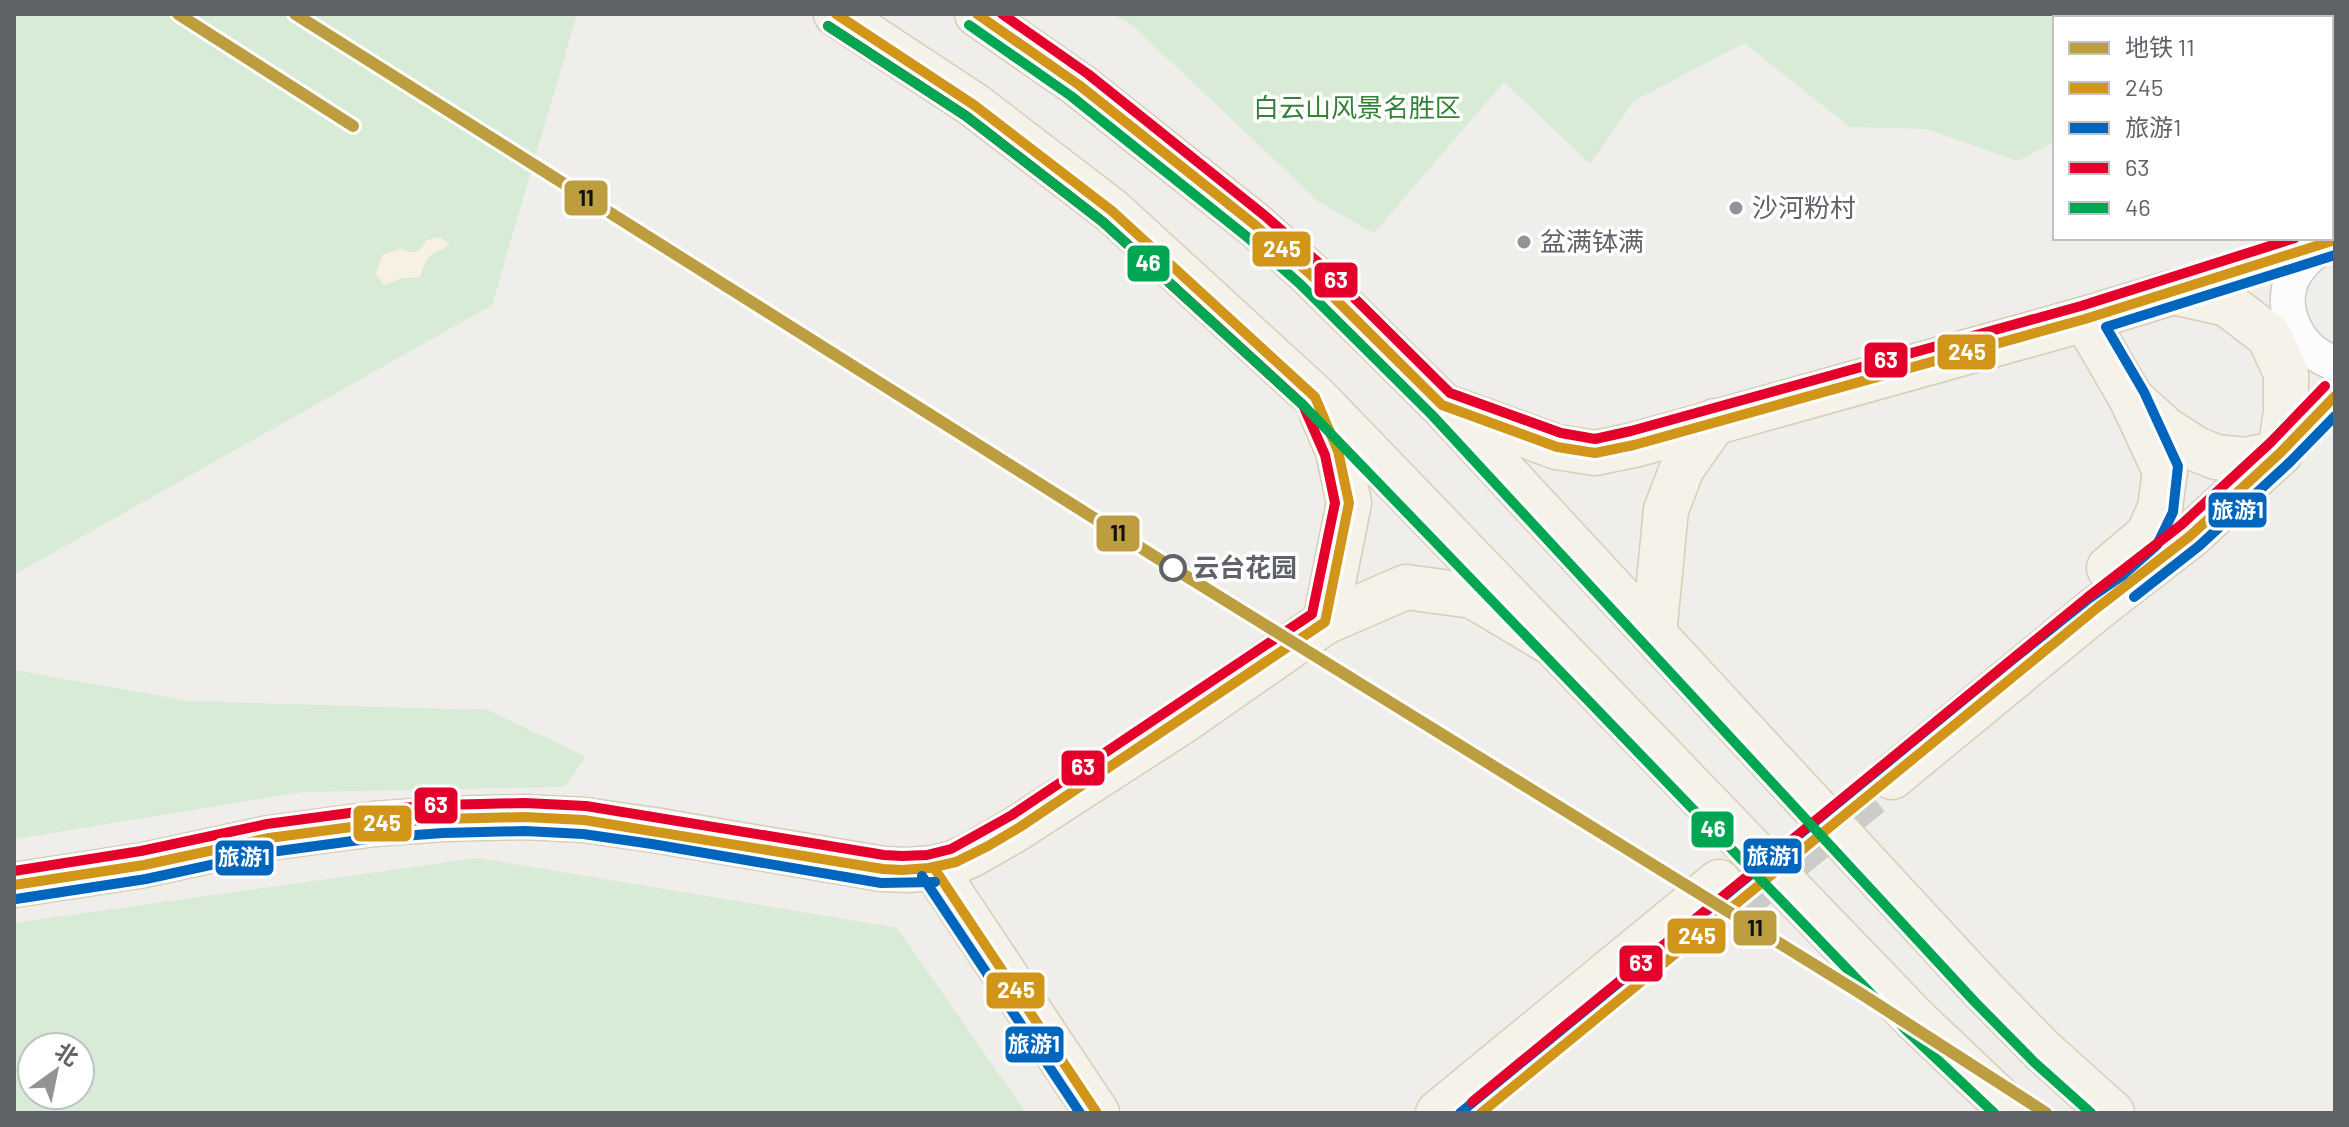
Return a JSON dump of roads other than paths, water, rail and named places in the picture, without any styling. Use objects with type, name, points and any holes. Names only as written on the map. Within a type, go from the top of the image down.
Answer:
[{"type":"main road","points":[[836,14],[974,105],[1112,211],[1315,397],[1916,1020],[2014,1113]]},
{"type":"main road","points":[[977,14],[1079,85],[1255,225],[1310,274],[1442,405],[1984,991],[2044,1052],[2112,1113]]},
{"type":"main road","points":[[1442,405],[1557,447],[1595,453],[1634,445],[2174,292],[2227,304],[2269,336],[2286,373],[2286,411],[2280,453],[2190,536],[1883,767],[2002,650],[2113,566],[2148,535],[2160,508],[2165,471],[2131,398],[2085,319]]},
{"type":"main road","points":[[1315,397],[1338,451],[1349,503],[1325,622]]},
{"type":"main road","points":[[2131,398],[2165,429],[2196,449],[2216,457],[2245,460],[2280,453]]},
{"type":"main road","points":[[1654,634],[1666,510],[1682,468],[1715,421]]},
{"type":"main road","points":[[14,885],[144,865],[269,838],[374,824],[525,817],[584,820],[654,830],[883,869],[934,868],[971,855],[1013,831],[1183,721],[1325,622],[1406,587],[1473,596],[1550,642]]},
{"type":"main road","points":[[934,868],[1097,1113]]},
{"type":"main road","points":[[1438,1113],[1727,894],[1481,1113]]},
{"type":"street","points":[[2174,292],[2331,242]]},
{"type":"street","points":[[2331,242],[2305,260],[2294,275],[2289,288],[2288,308],[2294,329],[2306,347],[2335,363]]},
{"type":"street","points":[[2280,453],[2335,397]]},
{"type":"tunnel","points":[[1734,905],[1892,777]]},
{"type":"metro line","name":"11","points":[[178,14],[353,126]]},
{"type":"metro line","name":"11","points":[[295,14],[1173,568],[1860,993],[2046,1113]]},
{"type":"place","name":"沙河粉村","points":[[1736,208]]},
{"type":"place","name":"盆满钵满","points":[[1524,242]]},
{"type":"place","name":"云台花园","points":[[1173,568]]},
{"type":"park label","name":"白云山风景名胜区","points":[[1357,108]]}]
